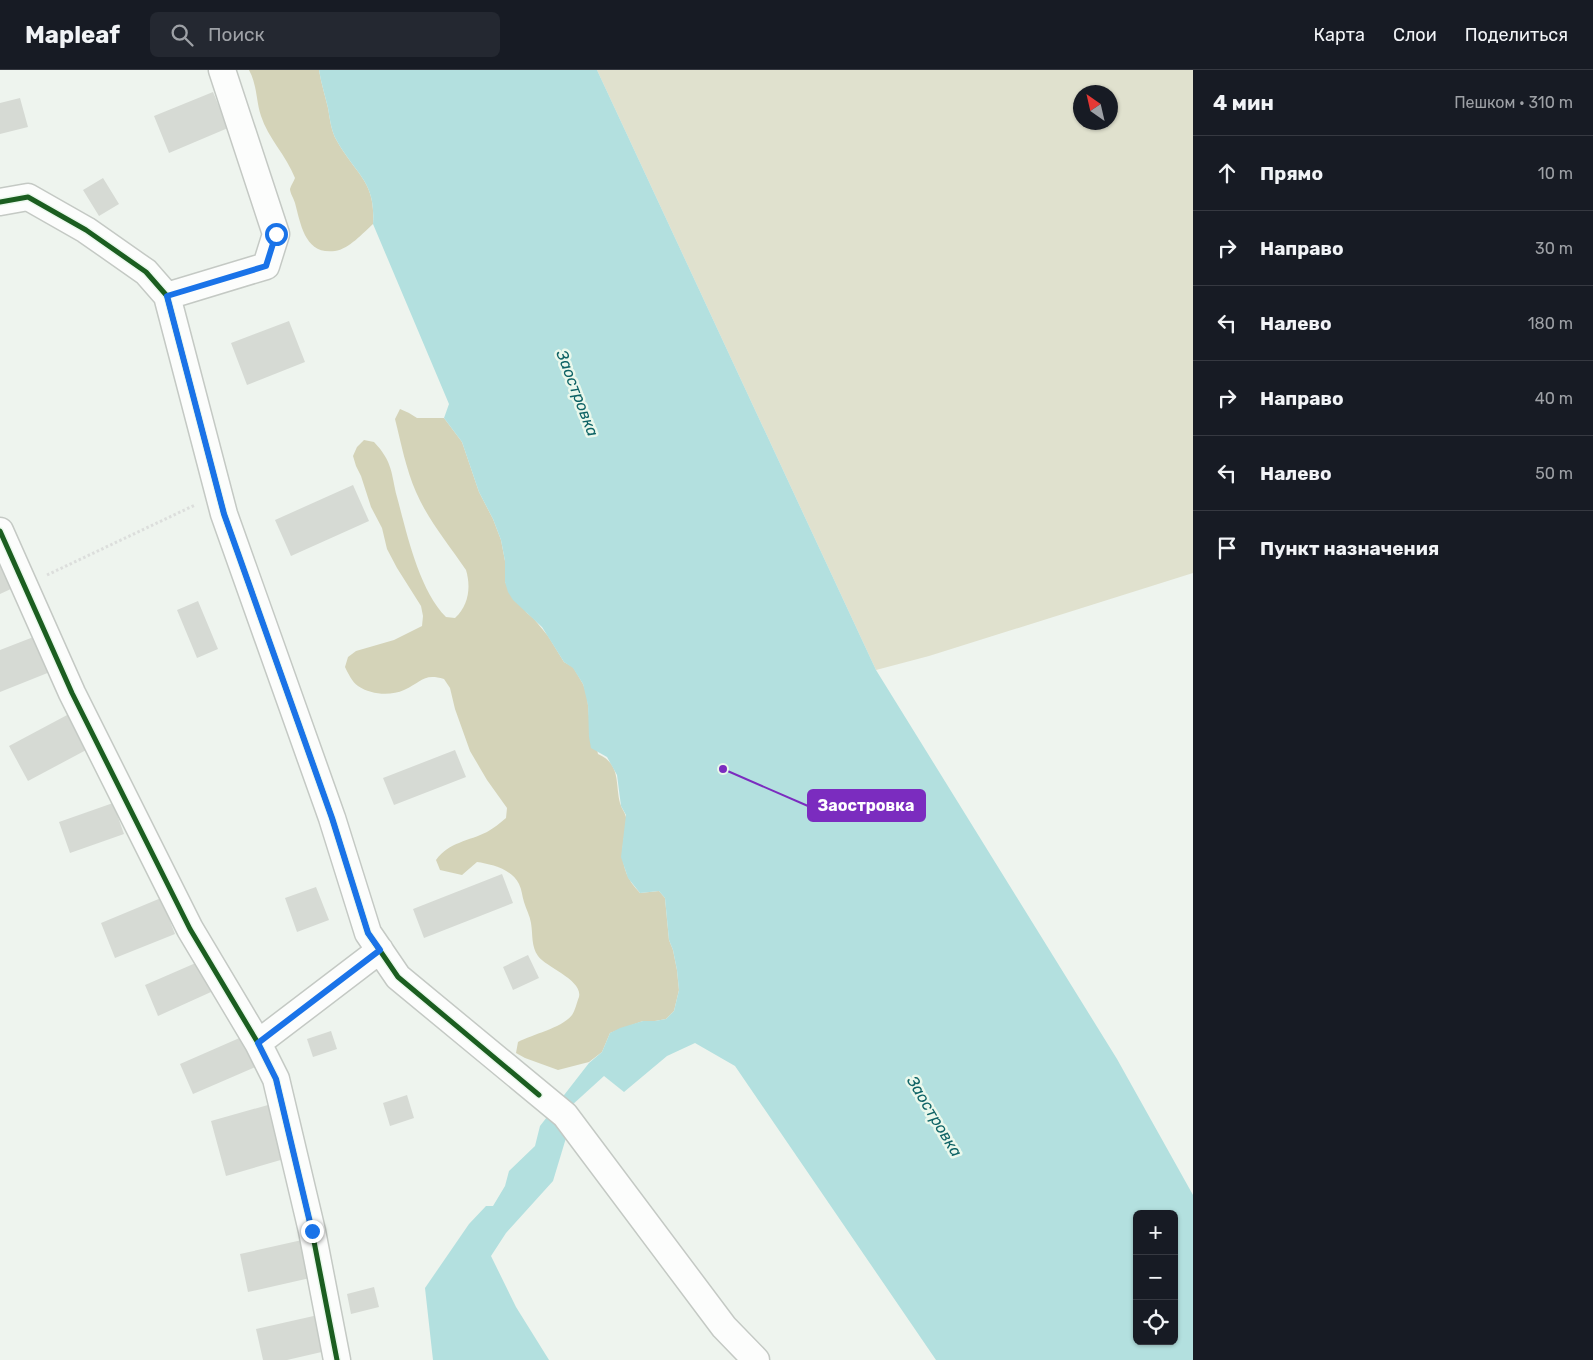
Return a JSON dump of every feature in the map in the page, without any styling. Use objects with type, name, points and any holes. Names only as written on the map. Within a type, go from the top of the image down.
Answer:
[{"type":"street","points":[[167,296],[266,266],[276,234],[222,70]]},
{"type":"street","points":[[0,202],[28,197],[78,226],[146,272],[167,296],[224,514],[332,818],[368,933],[398,977],[565,1115],[724,1327],[756,1360]]},
{"type":"street","points":[[0,531],[72,693],[190,929],[258,1043],[276,1079],[312,1231],[337,1360]]},
{"type":"street","points":[[258,1043],[380,950]]},
{"type":"path","points":[[24,586],[219,494]]},
{"type":"green space","points":[[249,70],[319,70],[333,133],[368,188],[373,209],[373,224],[356,240],[340,250],[325,251],[317,248],[306,237],[290,191],[295,178],[264,124],[259,110],[254,81]]},
{"type":"green space","points":[[597,70],[1193,70],[1193,573],[929,656],[876,670]]},
{"type":"green space","points":[[400,409],[417,418],[444,418],[462,442],[479,492],[501,540],[505,561],[505,582],[527,613],[548,636],[564,662],[573,667],[583,684],[587,695],[589,716],[598,754],[605,758],[614,769],[620,803],[626,817],[623,851],[624,865],[628,877],[640,893],[659,891],[665,898],[669,940],[677,970],[679,990],[674,1011],[666,1019],[643,1021],[610,1033],[602,1052],[589,1062],[558,1070],[516,1053],[518,1042],[567,1020],[575,1009],[579,991],[576,985],[538,956],[533,944],[530,920],[521,888],[516,879],[506,871],[495,866],[477,862],[462,875],[440,870],[436,860],[447,849],[495,827],[506,818],[507,808],[487,780],[470,751],[455,709],[450,688],[444,679],[431,677],[423,679],[399,692],[375,693],[363,689],[356,684],[345,667],[348,657],[356,651],[394,640],[422,626],[423,616],[421,606],[387,549],[382,528],[371,507],[356,466],[353,456],[357,447],[364,440],[374,442],[388,462],[415,561],[428,592],[437,606],[446,617],[455,618],[460,613],[468,596],[466,570],[426,512],[412,483],[395,419]]},
{"type":"water","points":[[319,70],[597,70],[876,670],[1117,1059],[1193,1195],[1193,1360],[936,1360],[735,1066],[695,1043],[667,1056],[624,1092],[604,1076],[560,1116],[556,1126],[566,1138],[553,1181],[506,1233],[491,1256],[516,1307],[549,1360],[433,1360],[425,1288],[469,1224],[486,1206],[493,1206],[505,1186],[509,1171],[535,1146],[540,1126],[589,1063],[602,1052],[610,1033],[643,1021],[666,1019],[674,1011],[679,990],[673,950],[669,940],[665,898],[659,891],[640,893],[628,878],[621,857],[626,815],[621,806],[617,775],[607,757],[591,748],[588,705],[583,684],[573,668],[564,662],[542,627],[513,600],[508,592],[505,582],[505,561],[501,540],[479,492],[462,442],[444,418],[449,404],[373,224],[373,209],[368,188],[333,133]]},
{"type":"building","points":[[213,92],[228,128],[169,153],[154,116]]},
{"type":"building","points":[[20,98],[28,127],[0,134],[0,103]]},
{"type":"building","points":[[103,178],[119,204],[99,216],[83,190]]},
{"type":"building","points":[[289,321],[305,362],[247,385],[231,343]]},
{"type":"building","points":[[353,485],[369,521],[291,556],[275,520]]},
{"type":"building","points":[[0,557],[13,588],[0,594]]},
{"type":"building","points":[[198,601],[218,649],[197,658],[177,610]]},
{"type":"building","points":[[36,636],[50,672],[0,692],[0,650]]},
{"type":"building","points":[[69,714],[88,749],[28,781],[9,746]]},
{"type":"building","points":[[455,750],[466,777],[394,805],[383,778]]},
{"type":"building","points":[[113,803],[124,834],[70,853],[59,822]]},
{"type":"building","points":[[502,874],[513,903],[424,938],[413,909]]},
{"type":"building","points":[[316,887],[329,920],[297,932],[285,898]]},
{"type":"building","points":[[161,898],[175,934],[115,958],[101,923]]},
{"type":"building","points":[[528,955],[539,978],[513,990],[503,967]]},
{"type":"building","points":[[198,962],[211,992],[158,1016],[145,985]]},
{"type":"building","points":[[331,1031],[337,1049],[313,1057],[307,1039]]},
{"type":"building","points":[[244,1036],[258,1066],[193,1094],[180,1064]]},
{"type":"building","points":[[407,1095],[414,1118],[390,1126],[383,1103]]},
{"type":"building","points":[[268,1105],[284,1159],[226,1176],[211,1121]]},
{"type":"building","points":[[302,1240],[310,1278],[248,1292],[240,1254]]},
{"type":"building","points":[[374,1287],[379,1307],[351,1314],[347,1294]]},
{"type":"building","points":[[318,1315],[326,1351],[287,1360],[263,1360],[256,1329]]},
{"type":"cycle path","points":[[0,202],[28,197],[86,230],[146,272],[167,296],[224,514],[332,818],[368,933],[398,977],[539,1095]]},
{"type":"cycle path","points":[[0,531],[72,693],[190,929],[258,1043],[276,1079],[312,1231],[337,1360]]},
{"type":"place","name":"Заостровка","points":[[723,769]]},
{"type":"route","points":[[276,234],[266,266],[167,296],[224,514],[332,818],[368,933],[380,950],[258,1043],[276,1079],[312,1231]]}]
